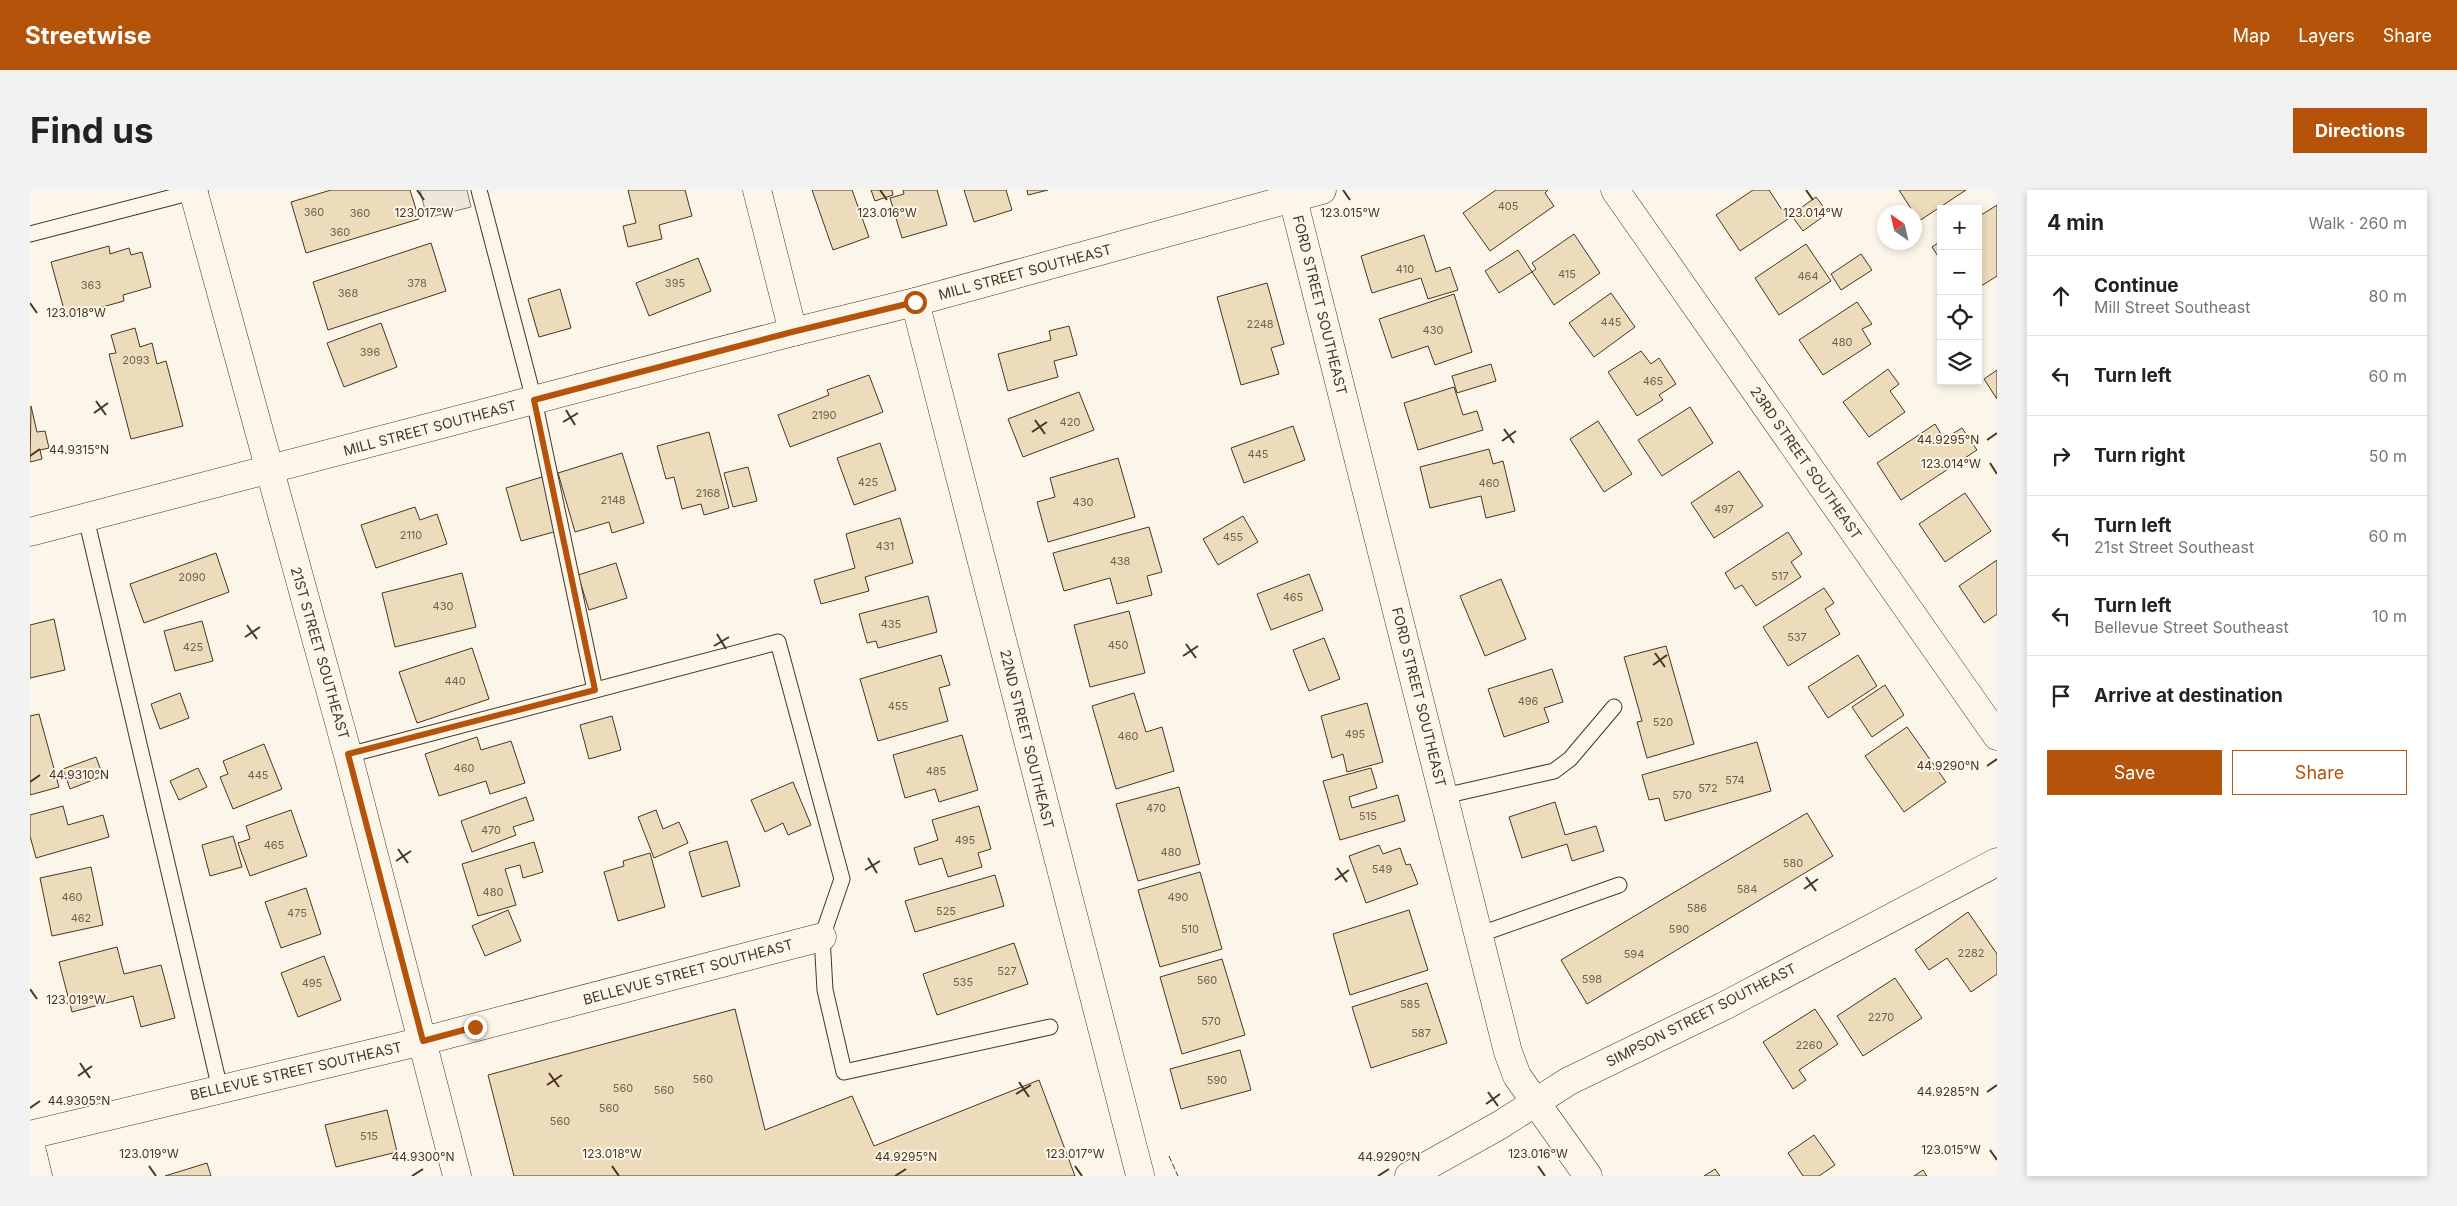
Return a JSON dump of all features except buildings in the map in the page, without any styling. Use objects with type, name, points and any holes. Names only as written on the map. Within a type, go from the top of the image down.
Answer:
[{"type":"street","points":[[757,190],[792,332]]},
{"type":"street","name":"MILL STREET SOUTHEAST","points":[[30,532],[792,332],[915,302],[1322,190]]},
{"type":"street","name":"23RD STREET SOUTHEAST","points":[[1615,190],[1997,736]]},
{"type":"street","name":"21ST STREET SOUTHEAST","points":[[196,191],[269,470],[348,754],[457,1176]]},
{"type":"street","name":"FORD STREET SOUTHEAST","points":[[1293,199],[1508,1052],[1517,1076],[1588,1176]]},
{"type":"street","name":"22ND STREET SOUTHEAST","points":[[915,302],[1140,1175]]},
{"type":"street","name":"SIMPSON STREET SOUTHEAST","points":[[1409,1176],[1537,1102],[1569,1081],[1724,1006],[1997,862]]},
{"type":"street","name":"BELLEVUE STREET SOUTHEAST","points":[[30,1135],[423,1041],[822,937]]},
{"type":"street","points":[[30,1143],[38,1176]]},
{"type":"lane","points":[[479,190],[534,400],[595,690]]},
{"type":"lane","points":[[30,234],[196,191]]},
{"type":"lane","points":[[86,518],[220,1089]]},
{"type":"lane","points":[[348,754],[778,642],[842,879],[822,937],[825,990],[844,1072],[1050,1027]]},
{"type":"lane","points":[[1444,796],[1554,771],[1570,758],[1614,707]]},
{"type":"lane","points":[[1478,935],[1619,885]]},
{"type":"shaded area","points":[[420,190],[467,190],[471,207],[427,218]]},
{"type":"fence","points":[[1169,1156],[1178,1176]]},
{"type":"route","points":[[475,1027],[423,1041],[348,754],[595,690],[534,400],[792,332],[915,302]]}]
